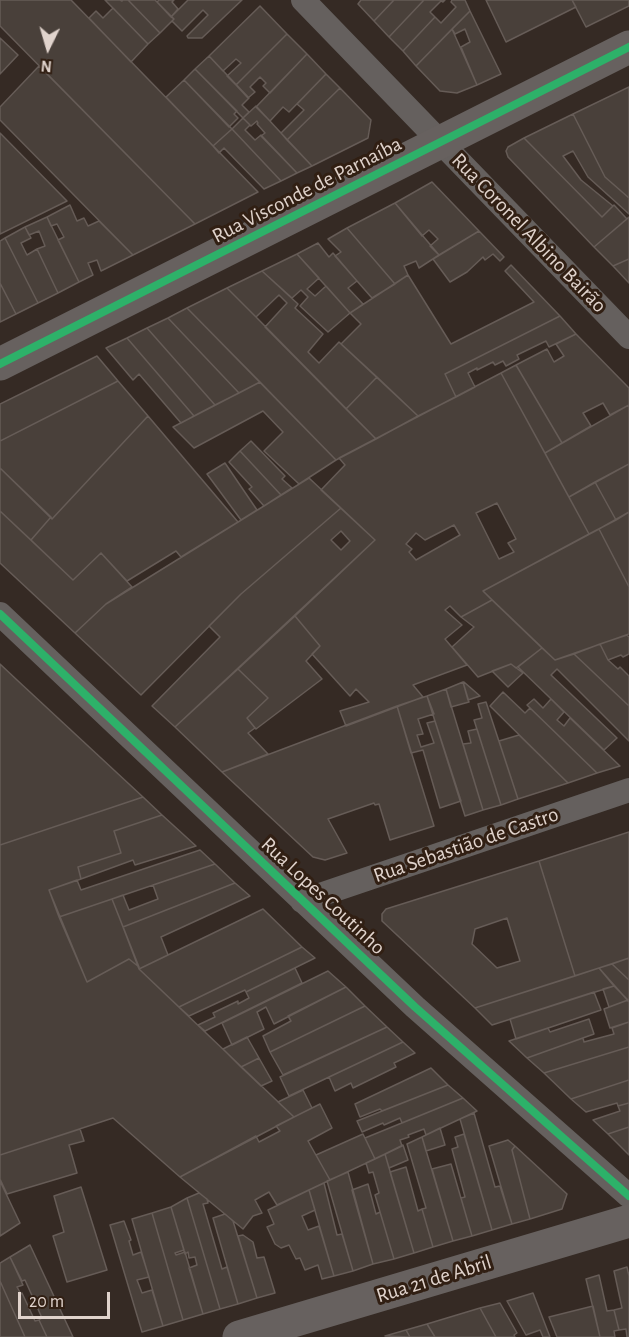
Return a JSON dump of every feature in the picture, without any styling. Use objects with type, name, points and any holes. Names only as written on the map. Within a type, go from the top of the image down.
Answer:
[{"type":"street","name":"Rua Coronel Albino Bairão","points":[[303,0],[629,337]]},
{"type":"street","name":"Rua Visconde de Parnaíba","points":[[0,364],[629,47]]},
{"type":"street","name":"Rua Lopes Coutinho","points":[[0,614],[415,1007],[629,1196]]},
{"type":"street","name":"Rua Sebastião de Castro","points":[[302,901],[629,790]]},
{"type":"street","name":"Rua 21 de Abril","points":[[239,1337],[629,1221]]},
{"type":"building","points":[[0,0],[71,0],[258,192],[195,224],[0,26]]},
{"type":"building","points":[[105,0],[128,0],[160,33],[148,44]]},
{"type":"building","points":[[128,0],[155,0],[174,19],[160,33]]},
{"type":"building","points":[[174,0],[172,2],[178,9],[171,17],[157,2]]},
{"type":"building","points":[[188,0],[242,0],[202,38],[188,38],[187,36],[208,15],[203,10],[182,31],[171,17]]},
{"type":"building","points":[[361,0],[394,0],[374,21],[358,4]]},
{"type":"building","points":[[394,0],[424,0],[389,37],[374,21]]},
{"type":"building","points":[[424,0],[445,0],[430,12],[435,17],[403,51],[389,37]]},
{"type":"building","points":[[452,0],[465,0],[470,11],[416,66],[403,51],[435,17],[441,23],[456,7],[451,2]]},
{"type":"building","points":[[486,0],[572,0],[576,7],[506,42]]},
{"type":"building","points":[[572,0],[629,0],[629,6],[586,27]]},
{"type":"building","points":[[260,6],[287,34],[236,85],[227,76],[241,63],[236,59],[223,71],[209,56]]},
{"type":"building","points":[[113,8],[148,44],[131,62],[89,18],[96,11],[103,18]]},
{"type":"building","points":[[470,11],[501,74],[477,85],[461,47],[470,42],[465,29],[455,34],[452,29]]},
{"type":"building","points":[[452,29],[477,85],[457,93],[440,91],[416,66]]},
{"type":"building","points":[[287,34],[307,54],[270,93],[263,86],[266,83],[260,77],[250,87],[255,92],[248,98],[236,85]]},
{"type":"building","points":[[0,38],[18,55],[0,74]]},
{"type":"building","points":[[307,54],[326,74],[289,112],[283,107],[270,121],[256,107]]},
{"type":"building","points":[[209,56],[249,98],[242,105],[249,112],[243,118],[195,69]]},
{"type":"building","points":[[39,66],[195,224],[133,255],[0,120],[0,107]]},
{"type":"building","points":[[195,69],[237,111],[234,114],[238,118],[229,127],[184,80]]},
{"type":"building","points":[[326,74],[340,88],[287,140],[281,133],[304,110],[297,104]]},
{"type":"building","points":[[184,80],[232,129],[213,146],[166,97]]},
{"type":"building","points":[[629,87],[629,198],[605,177],[573,114]]},
{"type":"building","points":[[340,88],[371,120],[368,138],[312,166],[287,140]]},
{"type":"building","points":[[256,106],[312,166],[297,173],[261,136],[265,133],[257,121],[251,126],[243,118]]},
{"type":"building","points":[[573,114],[605,177],[629,198],[629,214],[588,177],[573,151],[563,156],[581,180],[613,206],[602,217],[524,138]]},
{"type":"building","points":[[243,118],[250,125],[245,130],[255,140],[261,135],[297,173],[281,181],[232,129]]},
{"type":"building","points":[[232,129],[281,181],[264,189],[224,148],[219,153],[213,146]]},
{"type":"building","points":[[0,133],[67,201],[0,234]]},
{"type":"building","points":[[524,138],[602,217],[614,205],[627,219],[594,247],[508,157],[506,151],[508,147]]},
{"type":"building","points":[[432,182],[479,231],[439,255],[430,246],[438,239],[429,230],[422,236],[395,203]]},
{"type":"building","points":[[395,203],[439,255],[419,268],[416,261],[404,266],[408,275],[395,284],[347,228]]},
{"type":"building","points":[[70,205],[77,221],[84,218],[88,226],[99,221],[133,255],[101,271],[97,260],[88,263],[93,275],[79,282],[58,240],[64,237],[57,224],[51,226],[47,217]]},
{"type":"building","points":[[47,217],[79,282],[58,293],[37,249],[45,246],[39,231],[29,235],[25,227]]},
{"type":"building","points":[[629,217],[629,259],[613,266],[594,247]]},
{"type":"building","points":[[25,227],[31,238],[21,243],[27,255],[37,249],[58,293],[38,303],[5,238]]},
{"type":"building","points":[[347,228],[395,284],[372,298],[335,256],[341,252],[328,239]]},
{"type":"building","points":[[479,231],[504,257],[500,261],[493,254],[485,260],[483,257],[467,272],[450,282],[433,259]]},
{"type":"building","points":[[5,238],[38,303],[16,314],[0,283],[0,241]]},
{"type":"building","points":[[318,243],[329,257],[333,253],[357,281],[348,288],[363,304],[350,313],[297,254]]},
{"type":"building","points":[[297,254],[319,278],[307,289],[315,296],[326,286],[350,313],[328,332],[300,306],[308,297],[301,290],[292,298],[262,271]]},
{"type":"building","points":[[629,259],[629,283],[613,266]]},
{"type":"building","points":[[511,265],[560,316],[445,374],[456,397],[418,416],[341,344],[361,324],[350,313],[408,275],[451,344],[534,302],[505,271]]},
{"type":"building","points":[[262,271],[298,304],[295,308],[323,334],[308,352],[319,363],[339,342],[377,377],[346,409],[265,327],[287,303],[279,295],[256,317],[227,288]]},
{"type":"building","points":[[0,283],[16,314],[0,322]]},
{"type":"building","points":[[227,288],[376,439],[336,460],[187,308]]},
{"type":"building","points":[[187,308],[260,382],[239,393],[168,318]]},
{"type":"building","points":[[560,316],[576,334],[549,347],[546,341],[517,355],[519,359],[506,366],[503,361],[495,365],[493,362],[477,370],[477,368],[468,373],[475,387],[456,397],[445,374]]},
{"type":"building","points":[[168,318],[239,393],[215,405],[147,328]]},
{"type":"building","points":[[147,328],[215,405],[194,416],[127,338]]},
{"type":"building","points":[[576,334],[629,388],[629,405],[610,415],[603,403],[583,413],[591,426],[562,443],[516,365],[547,349],[554,362],[564,356],[556,344]]},
{"type":"building","points":[[127,338],[194,416],[181,423],[139,374],[133,380],[106,348]]},
{"type":"building","points":[[97,356],[118,381],[0,441],[0,404]]},
{"type":"building","points":[[516,365],[562,443],[545,453],[501,373]]},
{"type":"building","points":[[501,373],[589,534],[483,591],[492,600],[461,617],[450,606],[445,610],[462,625],[445,639],[467,665],[413,685],[423,697],[346,726],[340,711],[369,702],[356,689],[350,696],[312,654],[320,646],[295,616],[375,540],[321,490],[345,465],[339,458]],"holes":[[[497,503],[516,539],[508,543],[514,552],[499,559],[476,513]],[[454,525],[460,535],[416,560],[409,552],[412,549],[406,544],[416,533],[425,540]]]},
{"type":"building","points":[[377,377],[418,416],[376,439],[346,409]]},
{"type":"building","points":[[118,381],[148,416],[52,519],[0,468],[0,441]]},
{"type":"building","points":[[260,382],[336,460],[299,484],[264,451],[283,432],[263,411],[194,448],[173,427]]},
{"type":"building","points":[[629,405],[629,464],[569,497],[545,453]]},
{"type":"building","points":[[148,416],[238,522],[181,557],[176,551],[127,581],[101,553],[73,580],[31,540]]},
{"type":"building","points":[[251,441],[285,476],[282,479],[292,488],[281,495],[240,451]]},
{"type":"building","points":[[240,451],[281,495],[264,506],[249,489],[252,487],[229,462]]},
{"type":"building","points":[[225,463],[257,510],[241,520],[207,474]]},
{"type":"building","points":[[629,464],[629,512],[616,520],[595,482]]},
{"type":"building","points":[[0,468],[51,517],[31,540],[0,511]]},
{"type":"building","points":[[309,478],[341,508],[241,594],[141,695],[75,633],[106,604]]},
{"type":"building","points":[[595,482],[616,520],[589,534],[569,497]]},
{"type":"building","points":[[341,508],[375,540],[175,727],[152,706],[220,637],[209,626],[241,594]],"holes":[[[341,531],[350,541],[341,550],[331,540]]]},
{"type":"building","points":[[0,511],[73,580],[101,553],[132,587],[106,604],[75,633],[0,563]]},
{"type":"building","points":[[629,512],[629,587],[599,529]]},
{"type":"building","points":[[599,529],[629,587],[629,634],[555,660],[483,591]]},
{"type":"building","points":[[492,600],[542,648],[516,668],[511,664],[478,677],[452,647],[474,627],[461,617]]},
{"type":"building","points":[[295,616],[320,646],[306,661],[322,679],[256,729],[247,718],[268,698],[238,669]]},
{"type":"building","points":[[627,635],[629,654],[608,660],[600,644]]},
{"type":"building","points":[[600,644],[608,660],[629,676],[629,706],[574,654]]},
{"type":"building","points":[[542,648],[555,660],[574,654],[629,706],[629,741],[557,669],[551,675],[617,738],[604,750],[518,667]]},
{"type":"building","points":[[0,664],[17,680],[143,797],[0,845]]},
{"type":"building","points":[[511,664],[523,673],[508,687],[492,671]]},
{"type":"building","points":[[238,669],[268,698],[247,718],[255,728],[248,733],[268,754],[222,772],[175,727]]},
{"type":"building","points":[[463,682],[469,702],[451,707],[446,689]]},
{"type":"building","points":[[464,682],[480,696],[468,700]]},
{"type":"building","points":[[446,689],[483,810],[465,816],[427,696]]},
{"type":"building","points":[[503,692],[525,713],[530,708],[597,773],[568,783],[490,706]]},
{"type":"building","points":[[427,696],[434,714],[418,719],[423,734],[417,735],[421,747],[434,743],[427,723],[435,721],[461,801],[440,808],[423,750],[411,753],[397,706]]},
{"type":"building","points":[[534,699],[543,708],[551,699],[564,712],[557,720],[564,726],[570,718],[620,766],[597,773],[527,705]]},
{"type":"building","points":[[486,702],[518,799],[501,805],[474,720],[482,718],[478,704]]},
{"type":"building","points":[[397,706],[434,826],[390,840],[379,804],[374,803],[328,819],[347,853],[325,860],[313,857],[222,772]]},
{"type":"building","points":[[477,729],[501,805],[483,810],[463,744],[471,743],[468,731]]},
{"type":"building","points":[[519,735],[568,783],[518,799],[499,741]]},
{"type":"building","points":[[143,797],[162,815],[114,831],[121,853],[78,867],[81,879],[49,890],[87,982],[129,959],[294,1117],[180,1177],[113,1118],[0,1155],[0,845]]},
{"type":"building","points":[[162,815],[196,846],[135,865],[133,860],[81,879],[78,867],[121,853],[114,831]]},
{"type":"building","points":[[629,832],[629,958],[575,976],[539,861]]},
{"type":"building","points":[[200,850],[215,864],[59,917],[49,890],[77,880],[81,890]]},
{"type":"building","points":[[539,861],[575,976],[475,1008],[382,921],[382,914],[386,909]],"holes":[[[507,918],[520,961],[497,968],[472,944],[475,929]]]},
{"type":"building","points":[[215,864],[235,883],[123,927],[112,899],[123,895],[129,910],[158,899],[153,885]]},
{"type":"building","points":[[235,883],[250,896],[161,937],[168,955],[139,969],[123,927]]},
{"type":"building","points":[[112,899],[139,967],[129,959],[87,982],[59,917]]},
{"type":"building","points":[[263,909],[302,947],[179,1007],[139,969]]},
{"type":"building","points":[[302,947],[315,958],[246,992],[245,990],[189,1016],[179,1007]]},
{"type":"building","points":[[629,958],[629,980],[612,964]]},
{"type":"building","points":[[612,964],[629,980],[629,1002],[599,968]]},
{"type":"building","points":[[295,968],[302,983],[205,1031],[198,1025],[215,1017],[213,1013],[249,998],[246,992]]},
{"type":"building","points":[[599,968],[614,986],[492,1025],[475,1008]]},
{"type":"building","points":[[328,971],[346,987],[274,1024],[266,1007],[257,1012],[264,1029],[232,1045],[222,1023]]},
{"type":"building","points":[[614,986],[628,1000],[609,1007],[603,989]]},
{"type":"building","points":[[346,987],[365,1006],[270,1052],[263,1036],[291,1021],[288,1016]]},
{"type":"building","points":[[594,992],[601,1010],[516,1039],[510,1019]]},
{"type":"building","points":[[628,1000],[629,1022],[610,1028],[604,1009]]},
{"type":"building","points":[[365,1006],[387,1027],[283,1075],[270,1052]]},
{"type":"building","points":[[589,1019],[594,1034],[527,1058],[509,1041],[548,1028],[550,1032]]},
{"type":"building","points":[[629,1022],[629,1047],[544,1073],[527,1058],[583,1038],[584,1042],[614,1034],[612,1028]]},
{"type":"building","points":[[387,1027],[403,1042],[289,1096],[280,1077]]},
{"type":"building","points":[[247,1037],[259,1058],[241,1067],[223,1049]]},
{"type":"building","points":[[403,1042],[415,1053],[394,1063],[396,1067],[353,1088],[351,1083],[335,1091],[329,1077]]},
{"type":"building","points":[[629,1047],[629,1080],[571,1099],[544,1073]]},
{"type":"building","points":[[259,1058],[272,1081],[261,1086],[241,1067]]},
{"type":"building","points":[[431,1068],[448,1085],[382,1111],[380,1109],[360,1117],[355,1104]]},
{"type":"building","points":[[629,1080],[629,1103],[618,1106],[617,1103],[586,1112],[571,1099]]},
{"type":"building","points":[[448,1085],[463,1098],[402,1123],[400,1118],[362,1132],[357,1121]]},
{"type":"building","points":[[303,1090],[312,1108],[294,1117],[278,1102]]},
{"type":"building","points":[[463,1098],[477,1111],[426,1135],[424,1129],[408,1135],[409,1137],[400,1140],[402,1146],[375,1159],[365,1138]]},
{"type":"building","points":[[629,1103],[629,1127],[608,1134],[593,1120],[620,1111],[618,1106]]},
{"type":"building","points":[[320,1104],[332,1128],[308,1141],[330,1180],[277,1205],[269,1192],[255,1200],[262,1213],[253,1216],[243,1229],[180,1177],[256,1136],[259,1142],[280,1131],[276,1126]]},
{"type":"building","points":[[474,1113],[495,1187],[500,1186],[512,1224],[492,1230],[460,1119]]},
{"type":"building","points":[[629,1127],[629,1155],[608,1134]]},
{"type":"building","points":[[440,1128],[445,1145],[426,1151],[422,1137]]},
{"type":"building","points":[[80,1129],[84,1141],[69,1145],[77,1173],[7,1194],[0,1179],[0,1155]]},
{"type":"building","points":[[363,1134],[375,1159],[330,1180],[316,1155]]},
{"type":"building","points":[[464,1134],[492,1230],[472,1236],[461,1198],[465,1197],[452,1149],[458,1147],[455,1137]]},
{"type":"building","points":[[422,1137],[453,1241],[433,1247],[422,1209],[426,1208],[407,1144]]},
{"type":"building","points":[[508,1140],[515,1146],[512,1150],[530,1219],[512,1224],[489,1146]]},
{"type":"building","points":[[403,1145],[408,1160],[389,1168],[385,1154]]},
{"type":"building","points":[[515,1146],[567,1194],[562,1209],[530,1219],[512,1150]]},
{"type":"building","points":[[385,1154],[414,1253],[394,1259],[375,1195],[379,1193],[373,1172],[369,1173],[366,1163]]},
{"type":"building","points":[[451,1164],[472,1236],[453,1241],[432,1169]]},
{"type":"building","points":[[406,1167],[418,1211],[422,1209],[433,1247],[414,1253],[390,1172]]},
{"type":"building","points":[[348,1172],[373,1264],[353,1271],[327,1181]]},
{"type":"building","points":[[0,1181],[20,1223],[0,1236]]},
{"type":"building","points":[[324,1183],[337,1235],[342,1234],[353,1271],[334,1276],[309,1190]]},
{"type":"building","points":[[368,1184],[376,1214],[380,1212],[394,1259],[373,1264],[352,1190]]},
{"type":"building","points":[[81,1187],[107,1270],[67,1282],[53,1236],[64,1232],[54,1196]]},
{"type":"building","points":[[309,1190],[315,1210],[302,1216],[308,1230],[319,1226],[334,1276],[322,1279],[318,1265],[305,1270],[300,1258],[296,1259],[289,1245],[281,1248],[275,1244],[267,1227],[274,1224],[268,1210]]},
{"type":"building","points":[[199,1193],[207,1199],[208,1203],[203,1204],[222,1269],[227,1267],[238,1304],[220,1309],[187,1198]]},
{"type":"building","points":[[187,1198],[220,1309],[203,1314],[189,1268],[197,1265],[195,1257],[189,1258],[188,1252],[185,1254],[171,1207]]},
{"type":"building","points":[[171,1207],[184,1250],[175,1253],[176,1255],[185,1252],[203,1314],[183,1320],[152,1213]]},
{"type":"building","points":[[152,1213],[183,1320],[163,1326],[132,1219]]},
{"type":"building","points":[[225,1214],[233,1221],[257,1298],[238,1304],[213,1218]]},
{"type":"building","points":[[124,1221],[131,1240],[129,1241],[133,1255],[141,1252],[149,1277],[137,1280],[142,1293],[152,1290],[163,1326],[142,1332],[110,1225]]},
{"type":"building","points":[[243,1235],[253,1242],[257,1258],[264,1257],[275,1293],[257,1298],[238,1236]]},
{"type":"building","points":[[30,1245],[73,1337],[47,1337],[39,1320],[42,1318],[25,1280],[22,1281],[10,1257]]},
{"type":"building","points":[[10,1257],[23,1285],[17,1287],[35,1321],[39,1320],[47,1337],[25,1337],[0,1281],[0,1263]]},
{"type":"building","points":[[627,1267],[629,1337],[627,1337],[626,1329],[619,1330],[614,1310],[622,1308],[614,1271]]},
{"type":"building","points":[[599,1275],[607,1311],[614,1310],[619,1330],[614,1331],[615,1337],[600,1337],[586,1279]]},
{"type":"building","points":[[0,1281],[25,1337],[0,1337]]},
{"type":"building","points":[[533,1293],[550,1337],[543,1337],[540,1330],[526,1335],[507,1301]]},
{"type":"building","points":[[500,1303],[517,1333],[515,1337],[496,1337],[480,1308]]},
{"type":"building","points":[[593,1306],[600,1337],[557,1337],[549,1317]]},
{"type":"building","points":[[480,1308],[496,1337],[435,1337],[427,1324]]},
{"type":"building","points":[[427,1324],[435,1337],[410,1337],[406,1330]]},
{"type":"building","points":[[406,1330],[410,1337],[385,1336]]},
{"type":"cycle path","points":[[0,364],[629,47]]},
{"type":"cycle path","points":[[0,614],[415,1007],[629,1196]]}]
